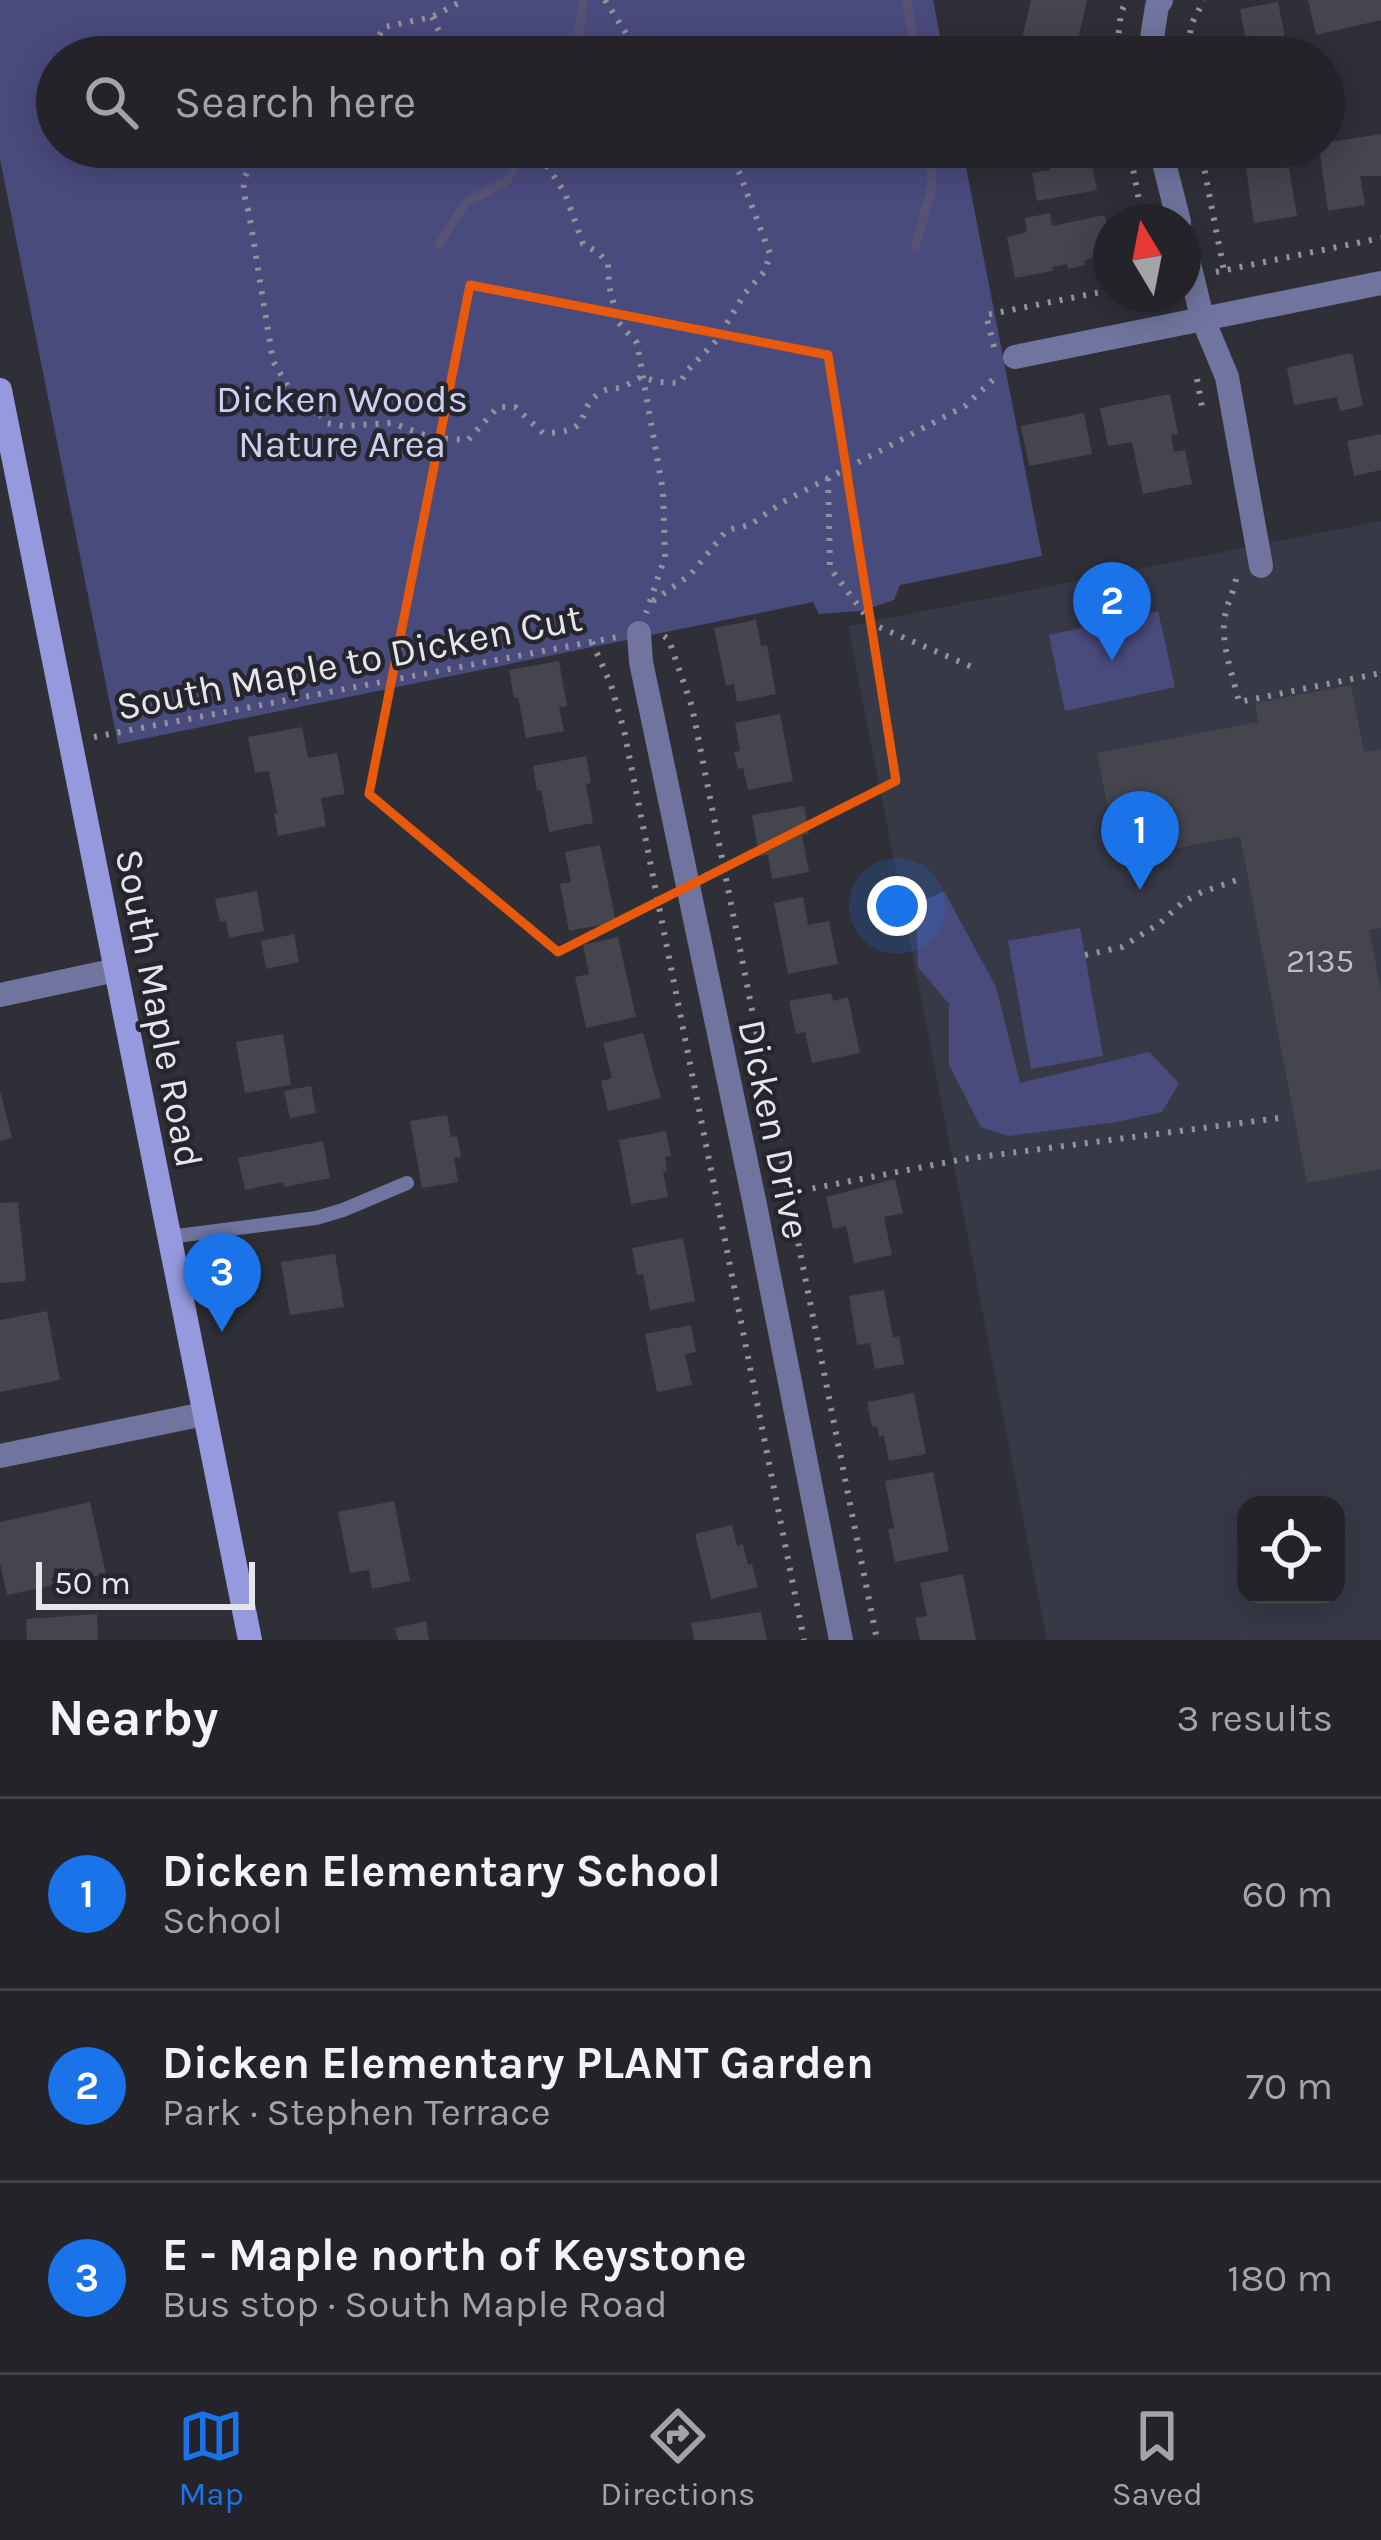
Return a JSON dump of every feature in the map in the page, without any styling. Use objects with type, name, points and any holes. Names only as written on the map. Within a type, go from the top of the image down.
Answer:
[{"type":"street","points":[[1152,36],[1161,0]]},
{"type":"street","points":[[1165,168],[1174,204]]},
{"type":"street","points":[[1015,357],[1381,283]]},
{"type":"street","points":[[1201,312],[1227,376],[1261,566]]},
{"type":"street","name":"South Maple Road","points":[[0,390],[250,1640]]},
{"type":"street","name":"Dicken Drive","points":[[647,632],[641,662],[841,1640]]},
{"type":"street","points":[[0,994],[116,970]]},
{"type":"street","points":[[0,1456],[203,1414]]},
{"type":"lane","points":[[169,1237],[316,1218],[407,1184]]},
{"type":"path","points":[[379,36],[384,27],[432,17],[464,0]]},
{"type":"path","points":[[605,0],[628,36]]},
{"type":"path","points":[[1118,36],[1126,0]]},
{"type":"path","points":[[1190,36],[1204,0]]},
{"type":"path","points":[[432,17],[442,36]]},
{"type":"path","points":[[248,168],[242,190],[273,361],[291,392],[316,408],[326,423],[392,423],[433,438],[468,440],[498,407],[515,407],[543,434],[566,433],[582,423],[588,405],[603,391],[641,377],[680,382],[716,340],[764,271],[770,254],[737,168]]},
{"type":"path","points":[[548,168],[565,193],[583,244],[608,263],[618,322],[637,344],[663,491],[665,557],[650,603],[690,575],[727,530],[750,525],[783,502],[965,406],[1015,357]]},
{"type":"path","points":[[1133,168],[1140,204]]},
{"type":"path","points":[[1204,168],[1223,271]]},
{"type":"path","points":[[1212,272],[1381,238]]},
{"type":"path","points":[[828,478],[830,568],[872,624],[972,667]]},
{"type":"path","points":[[647,632],[669,640],[692,707],[877,1640]]},
{"type":"path","name":"South Maple to Dicken Cut","points":[[70,743],[647,632]]},
{"type":"path","points":[[592,642],[611,685],[641,809],[804,1640]]},
{"type":"path","points":[[1085,955],[1122,947],[1183,902],[1243,878]]},
{"type":"path","points":[[774,1196],[964,1159],[1287,1117]]},
{"type":"highlighted area","points":[[470,285],[828,355],[896,781],[558,952],[369,794]]},
{"type":"shaded area","points":[[1381,521],[1381,1640],[1047,1640],[848,626]]},
{"type":"green space","name":"Dicken Woods Nature Area","points":[[0,0],[933,0],[940,36],[36,36],[36,168],[966,168],[1042,556],[900,585],[894,600],[861,611],[819,614],[813,602],[118,744],[0,159]]},
{"type":"green space","points":[[1158,611],[1175,687],[1065,711],[1049,635]]},
{"type":"green space","points":[[944,891],[996,987],[1020,1083],[1149,1052],[1179,1083],[1162,1112],[1008,1136],[981,1127],[949,1065],[949,1004],[918,967],[916,904]]},
{"type":"green space","points":[[1080,928],[1103,1056],[1031,1069],[1008,941]]},
{"type":"building","points":[[1031,0],[1087,0],[1079,36],[1023,36]]},
{"type":"building","points":[[1308,0],[1381,0],[1381,20],[1316,35]]},
{"type":"building","points":[[1278,2],[1285,36],[1245,36],[1240,9]]},
{"type":"building","points":[[1381,134],[1381,176],[1360,176],[1365,205],[1328,211],[1322,168],[1345,168],[1345,140]]},
{"type":"building","points":[[1093,168],[1097,190],[1037,201],[1032,173]]},
{"type":"building","points":[[1246,168],[1289,168],[1297,216],[1254,223]]},
{"type":"building","points":[[1050,213],[1052,226],[1093,217],[1093,258],[1084,260],[1085,265],[1068,269],[1067,264],[1015,278],[1007,237],[1027,232],[1025,218]]},
{"type":"building","points":[[1350,353],[1363,406],[1340,411],[1337,397],[1294,405],[1287,368]]},
{"type":"building","points":[[1170,394],[1178,434],[1171,435],[1174,452],[1185,450],[1192,484],[1143,494],[1132,442],[1108,446],[1100,408]]},
{"type":"building","points":[[1084,413],[1092,454],[1029,466],[1021,426]]},
{"type":"building","points":[[1381,434],[1381,470],[1354,476],[1347,441]]},
{"type":"building","points":[[756,620],[761,646],[767,645],[776,694],[737,702],[734,684],[726,686],[714,628]]},
{"type":"building","points":[[559,661],[567,706],[559,707],[564,731],[526,738],[509,670]]},
{"type":"building","points":[[1351,685],[1364,752],[1381,749],[1381,928],[1369,930],[1381,990],[1381,1169],[1307,1183],[1240,836],[1118,860],[1097,753],[1258,722],[1255,703]]},
{"type":"building","points":[[780,714],[793,781],[748,790],[734,752],[740,751],[735,723]]},
{"type":"building","points":[[302,727],[308,758],[337,753],[345,794],[321,798],[326,826],[278,836],[269,771],[255,773],[248,737]]},
{"type":"building","points":[[586,756],[593,823],[549,832],[533,766]]},
{"type":"building","points":[[804,806],[809,834],[802,835],[809,872],[772,879],[768,855],[759,856],[752,815]]},
{"type":"building","points":[[600,845],[616,922],[569,931],[560,884],[571,882],[565,852]]},
{"type":"building","points":[[257,891],[264,931],[229,938],[215,899]]},
{"type":"building","points":[[803,897],[808,925],[829,921],[838,964],[788,974],[774,903]]},
{"type":"building","points":[[294,934],[299,962],[266,969],[261,941]]},
{"type":"building","points":[[618,937],[636,1017],[586,1028],[575,977],[589,974],[583,945]]},
{"type":"building","points":[[831,993],[833,1001],[848,997],[860,1053],[812,1063],[805,1032],[796,1034],[789,1001]]},
{"type":"building","points":[[643,1033],[661,1098],[608,1111],[601,1081],[612,1078],[603,1043]]},
{"type":"building","points":[[283,1034],[291,1085],[245,1093],[236,1042]]},
{"type":"building","points":[[311,1086],[316,1113],[290,1118],[284,1091]]},
{"type":"building","points":[[0,1091],[12,1138],[0,1141]]},
{"type":"building","points":[[447,1115],[461,1157],[454,1158],[458,1182],[422,1188],[410,1121]]},
{"type":"building","points":[[666,1131],[671,1156],[665,1157],[667,1171],[663,1172],[668,1197],[631,1204],[619,1140]]},
{"type":"building","points":[[323,1141],[330,1178],[245,1190],[238,1158]]},
{"type":"building","points":[[895,1179],[903,1213],[884,1217],[892,1255],[854,1263],[846,1226],[833,1229],[826,1197]]},
{"type":"building","points":[[18,1202],[26,1281],[0,1283],[0,1203]]},
{"type":"building","points":[[683,1238],[695,1301],[650,1310],[632,1248]]},
{"type":"building","points":[[335,1254],[344,1307],[290,1315],[281,1262]]},
{"type":"building","points":[[884,1290],[893,1338],[899,1336],[904,1364],[875,1369],[870,1343],[857,1345],[849,1296]]},
{"type":"building","points":[[47,1311],[60,1380],[0,1392],[0,1320]]},
{"type":"building","points":[[691,1325],[696,1352],[685,1354],[692,1385],[657,1392],[645,1334]]},
{"type":"building","points":[[914,1393],[926,1454],[889,1461],[884,1436],[879,1437],[877,1426],[872,1427],[867,1402]]},
{"type":"building","points":[[933,1472],[949,1551],[895,1562],[885,1481]]},
{"type":"building","points":[[394,1501],[410,1581],[372,1589],[369,1570],[350,1573],[338,1512]]},
{"type":"building","points":[[90,1502],[106,1574],[7,1595],[0,1563],[0,1522]]},
{"type":"building","points":[[732,1525],[758,1587],[711,1599],[695,1534]]},
{"type":"building","points":[[963,1574],[976,1640],[920,1640],[915,1618],[927,1616],[920,1583]]},
{"type":"building","points":[[761,1612],[767,1640],[694,1640],[691,1623]]},
{"type":"building","points":[[97,1614],[98,1640],[27,1640],[26,1619]]},
{"type":"building","points":[[426,1621],[429,1640],[398,1640],[395,1628]]},
{"type":"waterway","points":[[579,36],[583,0]]},
{"type":"waterway","points":[[907,0],[912,36]]},
{"type":"waterway","points":[[439,245],[465,203],[507,181],[514,168]]},
{"type":"waterway","points":[[915,247],[932,188],[931,168]]},
{"type":"place","name":"Dicken Elementary PLANT Garden","points":[[1112,661]]},
{"type":"place","name":"Dicken Elementary School","points":[[1140,890]]},
{"type":"place","name":"E - Maple north of Keystone","points":[[222,1332]]}]
